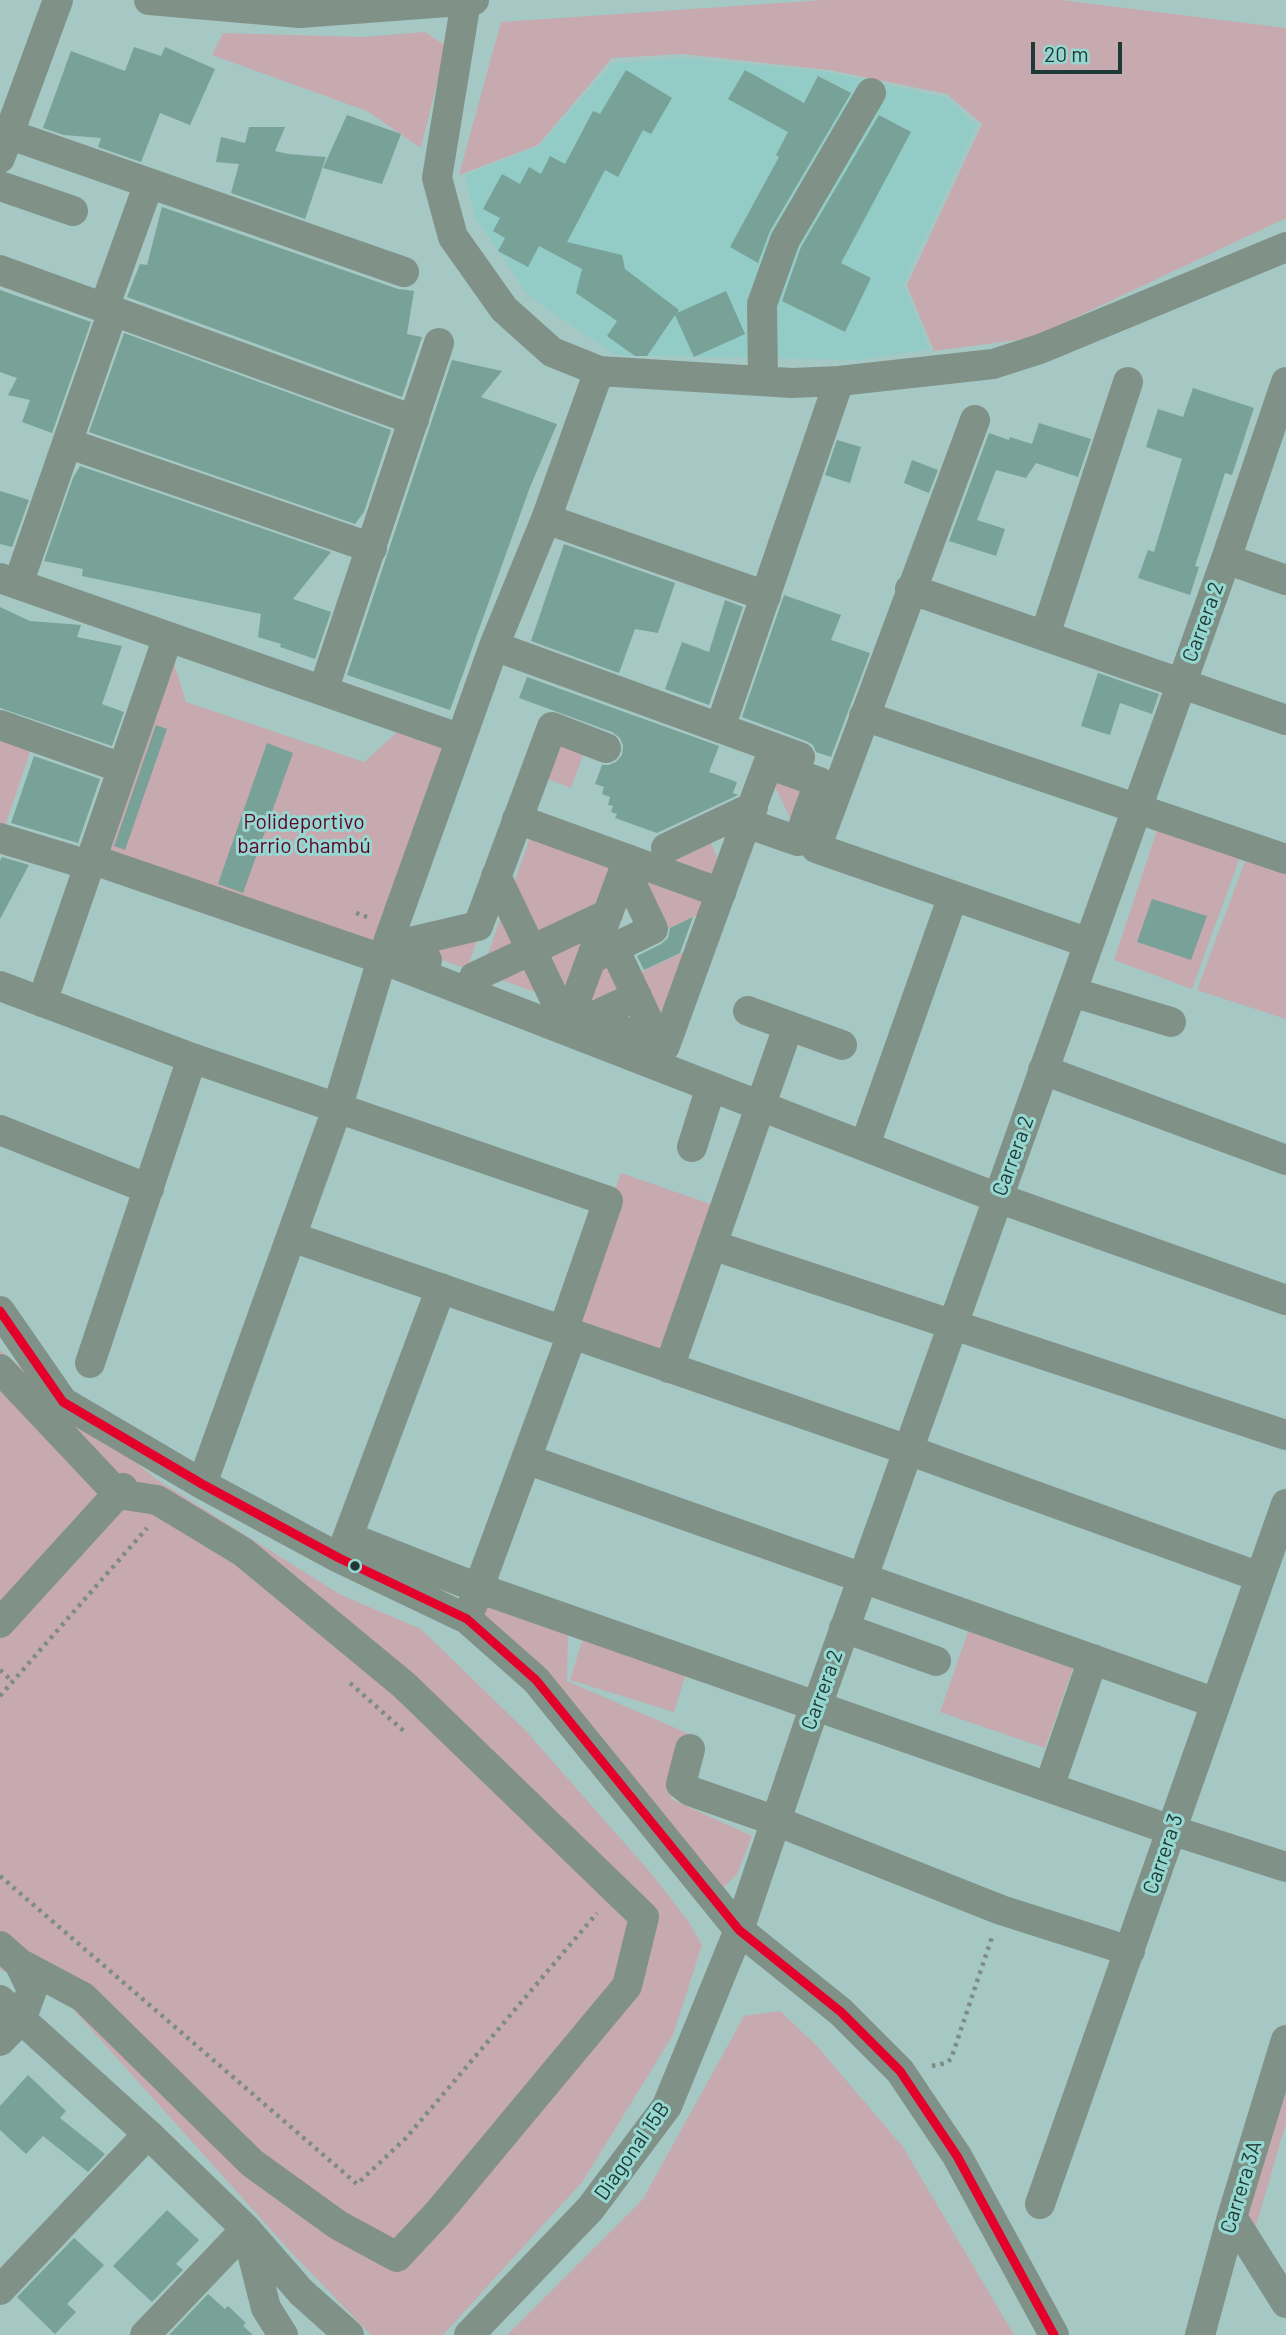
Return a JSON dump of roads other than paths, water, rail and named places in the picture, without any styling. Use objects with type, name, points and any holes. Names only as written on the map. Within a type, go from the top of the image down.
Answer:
[{"type":"street","points":[[58,0],[4,146],[149,183],[404,272]]},
{"type":"street","points":[[149,0],[300,13],[474,0]]},
{"type":"street","points":[[466,1],[437,178],[453,237],[504,309],[552,352],[599,371],[792,383],[839,381],[993,364],[1040,349],[1286,247]]},
{"type":"street","points":[[763,381],[762,304],[785,240],[871,93]]},
{"type":"street","points":[[149,183],[66,443],[9,581],[461,739]]},
{"type":"street","points":[[0,187],[73,211]]},
{"type":"street","points":[[0,270],[414,420]]},
{"type":"street","points":[[323,691],[439,343]]},
{"type":"street","points":[[202,1484],[337,1109],[382,959],[494,646],[546,519],[599,371]]},
{"type":"street","points":[[720,728],[839,381]]},
{"type":"street","points":[[1045,635],[1128,382]]},
{"type":"street","name":"Carrera 2","points":[[739,1930],[811,1717],[845,1629],[1137,810],[1285,387]]},
{"type":"street","points":[[975,420],[816,848],[1089,943]]},
{"type":"street","points":[[66,443],[372,548]]},
{"type":"street","points":[[546,519],[766,596]]},
{"type":"street","points":[[1226,559],[1286,580]]},
{"type":"street","points":[[910,589],[1286,720]]},
{"type":"street","points":[[42,1002],[168,636]]},
{"type":"street","points":[[494,646],[843,773]]},
{"type":"street","points":[[864,716],[1286,859]]},
{"type":"street","points":[[0,726],[122,768]]},
{"type":"street","points":[[606,748],[552,727],[478,926],[408,940],[403,946],[407,952],[474,978],[665,1046],[749,815],[709,827],[666,848]]},
{"type":"street","points":[[517,819],[626,864],[725,881]]},
{"type":"street","points":[[709,827],[725,881]]},
{"type":"street","points":[[0,838],[92,862],[382,959],[998,1198],[1286,1300]]},
{"type":"street","points":[[573,1013],[603,954],[608,914],[626,864]]},
{"type":"street","points":[[603,954],[653,929],[626,864]]},
{"type":"street","points":[[496,876],[532,950],[573,1013]]},
{"type":"street","points":[[865,1145],[953,896]]},
{"type":"street","points":[[474,978],[608,914]]},
{"type":"street","points":[[603,954],[637,996],[659,1044]]},
{"type":"street","points":[[0,986],[192,1058],[607,1201],[526,1459],[467,1619]]},
{"type":"street","points":[[1072,992],[1171,1022]]},
{"type":"street","points":[[573,1013],[637,996]]},
{"type":"street","points":[[748,1011],[842,1045]]},
{"type":"street","points":[[669,1368],[788,1027]]},
{"type":"street","points":[[90,1363],[192,1058]]},
{"type":"street","points":[[1044,1070],[1286,1160]]},
{"type":"street","points":[[692,1147],[711,1087]]},
{"type":"street","points":[[0,1130],[149,1189]]},
{"type":"street","points":[[292,1237],[908,1450],[1260,1577]]},
{"type":"street","points":[[712,1245],[1286,1435]]},
{"type":"street","points":[[344,1547],[440,1288]]},
{"type":"street","points":[[1,1316],[63,1402],[132,1478],[202,1484],[344,1547],[467,1619],[536,1680],[739,1930],[841,2012],[900,2071],[957,2156],[1054,2335]]},
{"type":"street","points":[[0,1369],[157,1500],[243,1552],[404,1685],[644,1917],[627,1986],[438,2213],[397,2257],[338,2225],[252,2163],[83,1997],[10,1954]]},
{"type":"street","points":[[526,1459],[1216,1703]]},
{"type":"street","points":[[0,1623],[132,1478]]},
{"type":"street","name":"Carrera 3","points":[[1040,2204],[1286,1504]]},
{"type":"street","points":[[344,1547],[478,1588],[1171,1830],[1286,1867]]},
{"type":"street","points":[[845,1629],[936,1661]]},
{"type":"street","points":[[1049,1787],[1093,1659]]},
{"type":"street","points":[[690,1749],[681,1784],[690,1791],[776,1821],[1001,1910],[1130,1951]]},
{"type":"street","name":"Diagonal 15B","points":[[469,2335],[590,2209],[667,2106],[739,1930]]},
{"type":"street","points":[[0,2041],[10,2010],[32,1990],[10,1954]]},
{"type":"street","points":[[10,2010],[148,2134],[246,2229],[301,2292],[349,2335]]},
{"type":"street","name":"Carrera 3A","points":[[1200,2335],[1232,2217],[1286,2040]]},
{"type":"street","points":[[0,2290],[148,2134]]},
{"type":"street","points":[[1232,2217],[1286,2302]]},
{"type":"street","points":[[145,2335],[246,2229]]},
{"type":"street","points":[[246,2229],[266,2308],[283,2335]]},
{"type":"park label","name":"Polideportivo barrio Chambú","points":[[304,834]]}]
